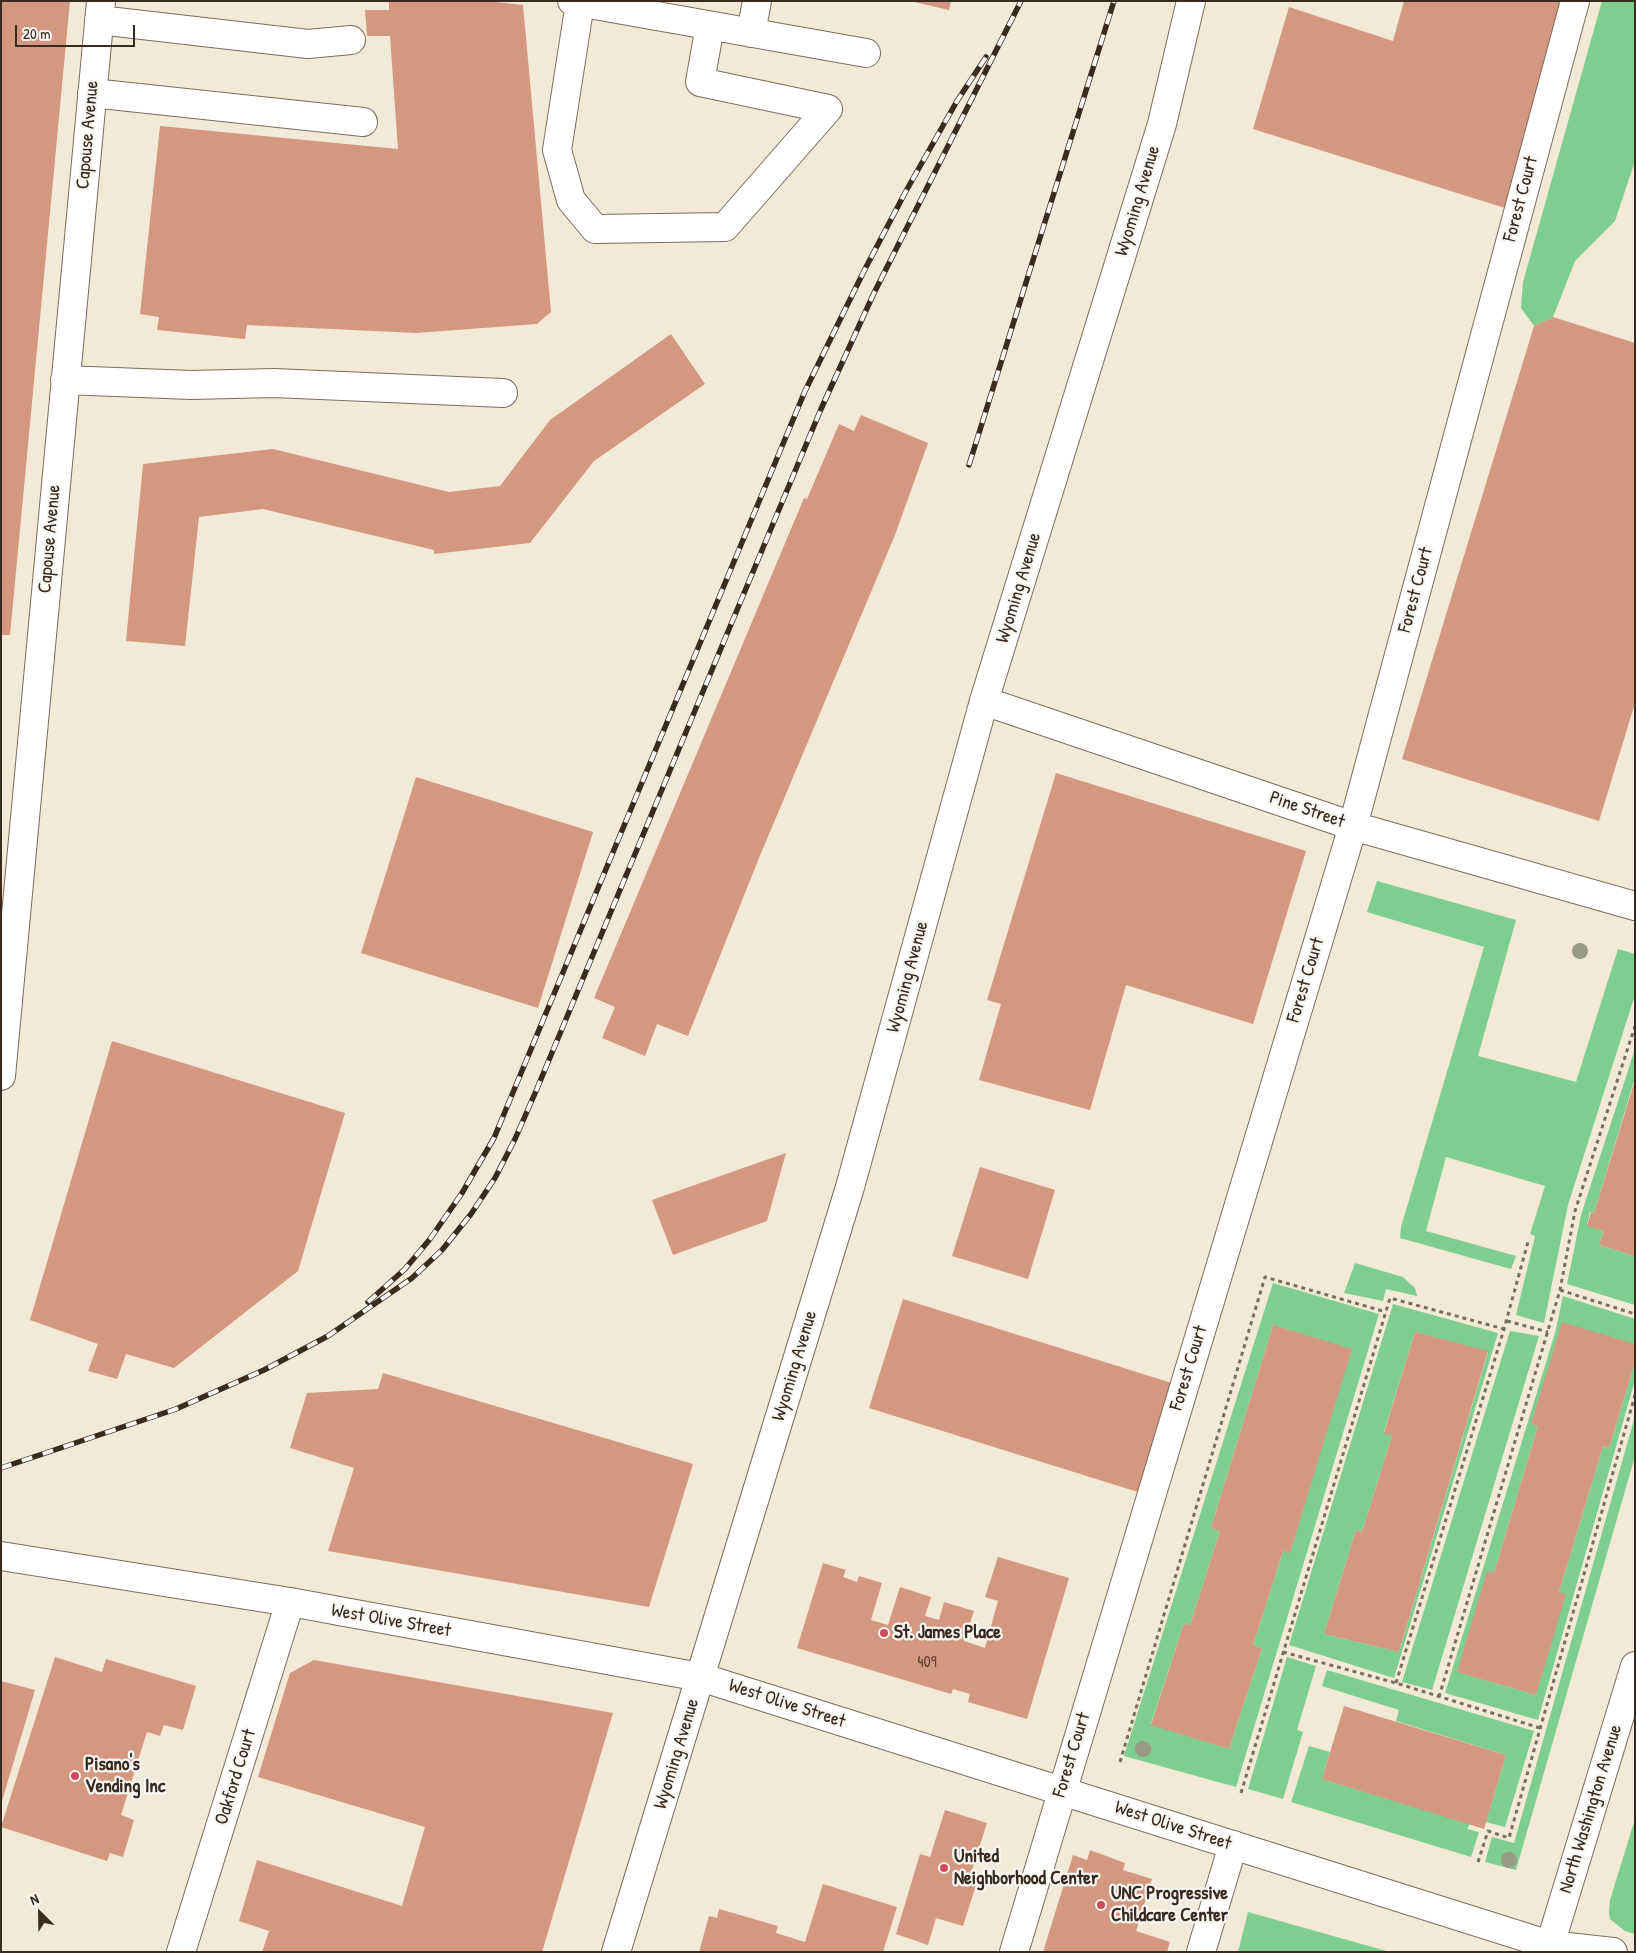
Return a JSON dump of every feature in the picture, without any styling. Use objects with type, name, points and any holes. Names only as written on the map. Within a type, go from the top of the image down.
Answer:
[{"type":"main road","points":[[751,33],[757,1]]},
{"type":"main road","name":"Wyoming Avenue","points":[[616,1952],[850,1187],[984,701],[1162,124],[1191,1]]},
{"type":"main road","name":"Forest Court","points":[[1014,1952],[1353,826],[1574,1]]},
{"type":"main road","points":[[710,26],[700,82],[828,109],[725,227],[595,229],[571,200],[557,150],[576,2],[866,53]]},
{"type":"main road","points":[[100,11],[308,44],[351,40]]},
{"type":"main road","name":"Capouse Avenue","points":[[1,1076],[100,11]]},
{"type":"main road","points":[[92,93],[362,122]]},
{"type":"main road","points":[[65,380],[190,385],[274,383],[503,393]]},
{"type":"main road","name":"Pine Street","points":[[984,701],[1353,826],[1635,906]]},
{"type":"main road","name":"West Olive Street","points":[[1,1556],[290,1602],[700,1676],[1233,1845],[1549,1948],[1613,1952]]},
{"type":"main road","name":"Oakford Court","points":[[181,1952],[290,1602]]},
{"type":"main road","name":"North Washington Avenue","points":[[1549,1948],[1635,1666]]},
{"type":"main road","points":[[1202,1952],[1233,1845]]},
{"type":"path","points":[[1438,1697],[1560,1290],[1576,1211],[1635,1026]]},
{"type":"path","points":[[1396,1683],[1507,1321],[1528,1242]]},
{"type":"path","points":[[1120,1762],[1265,1277],[1386,1312]]},
{"type":"path","points":[[1560,1290],[1635,1314]]},
{"type":"path","points":[[1241,1793],[1390,1298],[1504,1329]]},
{"type":"path","points":[[1507,1321],[1548,1332]]},
{"type":"path","points":[[1478,1862],[1488,1831],[1508,1838],[1635,1395]]},
{"type":"path","points":[[1283,1652],[1396,1683],[1540,1728]]},
{"type":"green space","points":[[1602,1],[1635,1],[1635,161],[1615,221],[1575,261],[1553,317],[1534,326],[1521,308],[1523,282]]},
{"type":"green space","points":[[1377,881],[1516,920],[1478,1056],[1576,1082],[1618,949],[1635,954],[1635,995],[1568,1205],[1544,1323],[1516,1315],[1535,1236],[1530,1234],[1545,1186],[1446,1157],[1426,1231],[1516,1256],[1511,1269],[1400,1238],[1401,1227],[1484,947],[1367,912]]},
{"type":"green space","points":[[1635,1049],[1635,1078],[1594,1213],[1590,1212],[1587,1225],[1604,1231],[1599,1245],[1635,1256],[1635,1305],[1567,1284],[1581,1215]]},
{"type":"green space","points":[[1355,1263],[1403,1277],[1415,1288],[1417,1296],[1386,1289],[1383,1301],[1344,1293]]},
{"type":"green space","points":[[1273,1283],[1379,1314],[1236,1787],[1124,1756]],"holes":[[[1273,1325],[1351,1350],[1290,1552],[1283,1551],[1253,1645],[1262,1648],[1229,1749],[1151,1724],[1184,1623],[1190,1625],[1220,1531],[1211,1528]]]},
{"type":"green space","points":[[1563,1296],[1635,1319],[1635,1344],[1538,1426],[1494,1573],[1458,1672],[1536,1695],[1559,1592],[1603,1446],[1609,1448],[1635,1362],[1635,1380],[1538,1720],[1445,1693],[1555,1333]]},
{"type":"green space","points":[[1393,1304],[1498,1333],[1394,1678],[1289,1645]],"holes":[[[1415,1332],[1488,1352],[1399,1652],[1324,1634],[1356,1530],[1362,1532],[1392,1436],[1384,1432]]]},
{"type":"green space","points":[[1510,1331],[1539,1336],[1432,1690],[1402,1682]]},
{"type":"green space","points":[[1635,1416],[1635,1456],[1516,1870],[1485,1862],[1492,1837],[1514,1843]]},
{"type":"green space","points":[[1287,1657],[1316,1666],[1297,1730],[1303,1732],[1283,1799],[1248,1789]]},
{"type":"green space","points":[[1327,1670],[1534,1731],[1505,1827],[1486,1822],[1506,1755],[1396,1721],[1399,1710],[1322,1686]]},
{"type":"green space","points":[[1309,1746],[1330,1752],[1322,1779],[1470,1824],[1467,1829],[1479,1832],[1471,1857],[1291,1802]]},
{"type":"green space","points":[[1635,1819],[1635,1934],[1625,1931],[1610,1919],[1609,1912],[1610,1900]]},
{"type":"green space","points":[[1248,1912],[1390,1952],[1238,1952]]},
{"type":"building","points":[[1,1],[70,1],[10,635],[1,635]]},
{"type":"building","points":[[389,1],[486,1],[523,5],[551,312],[537,324],[416,333],[247,325],[245,339],[157,330],[159,317],[140,314],[160,126],[398,149],[390,36],[367,36],[365,10],[389,10]]},
{"type":"building","points":[[910,1],[951,1],[949,10]]},
{"type":"building","points":[[1404,1],[1565,1],[1505,208],[1253,129],[1289,7],[1393,41]]},
{"type":"building","points":[[1553,317],[1635,343],[1635,703],[1599,821],[1402,759],[1534,326]]},
{"type":"building","points":[[671,334],[705,384],[594,461],[530,543],[434,554],[434,550],[263,509],[199,517],[185,646],[126,641],[143,464],[273,449],[449,492],[500,486],[550,420]]},
{"type":"building","points":[[861,415],[928,443],[895,535],[759,858],[688,1036],[657,1024],[645,1056],[602,1038],[615,1007],[594,998],[804,498],[807,499],[839,424],[854,431]]},
{"type":"building","points":[[1056,773],[1306,851],[1253,1024],[1126,985],[1090,1110],[979,1080],[1001,1004],[987,1000]]},
{"type":"building","points":[[416,777],[593,832],[538,1008],[361,953]]},
{"type":"building","points":[[112,1041],[345,1113],[298,1271],[174,1368],[126,1354],[117,1379],[88,1371],[98,1344],[30,1320]]},
{"type":"building","points":[[1635,1080],[1635,1256],[1599,1245],[1604,1231],[1587,1226],[1591,1212],[1594,1213]]},
{"type":"building","points":[[786,1153],[767,1221],[673,1255],[652,1200]]},
{"type":"building","points":[[980,1167],[1055,1190],[1028,1279],[952,1256]]},
{"type":"building","points":[[903,1299],[1175,1384],[1141,1493],[869,1408]]},
{"type":"building","points":[[1562,1322],[1635,1344],[1635,1362],[1609,1448],[1603,1446],[1559,1592],[1566,1594],[1536,1695],[1457,1672],[1487,1571],[1494,1573],[1538,1426],[1531,1424]]},
{"type":"building","points":[[1273,1325],[1352,1349],[1290,1553],[1283,1551],[1253,1645],[1262,1648],[1229,1749],[1151,1725],[1184,1623],[1190,1625],[1220,1531],[1211,1528]]},
{"type":"building","points":[[1415,1332],[1488,1351],[1399,1652],[1324,1634],[1356,1530],[1362,1532],[1392,1436],[1384,1433]]},
{"type":"building","points":[[383,1373],[693,1464],[649,1607],[328,1551],[354,1468],[290,1448],[307,1393],[378,1389]]},
{"type":"building","name":"St. James Place","points":[[998,1557],[1069,1578],[1027,1719],[968,1702],[970,1694],[953,1689],[951,1694],[797,1648],[823,1563],[846,1570],[843,1577],[857,1582],[859,1576],[882,1583],[871,1620],[888,1625],[900,1587],[931,1597],[925,1616],[939,1620],[944,1602],[974,1611],[964,1641],[985,1648],[998,1601],[985,1597]]},
{"type":"building","name":"Pisano's Vending Inc","points":[[55,1657],[102,1672],[106,1659],[196,1686],[183,1730],[164,1725],[160,1736],[147,1732],[121,1815],[134,1820],[123,1857],[110,1853],[107,1861],[1,1827]]},
{"type":"building","points":[[314,1660],[613,1713],[542,1952],[262,1952],[269,1931],[239,1921],[257,1860],[402,1906],[425,1827],[258,1777],[290,1673]]},
{"type":"building","points":[[1,1681],[35,1690],[2,1801],[1,1801]]},
{"type":"building","points":[[1344,1706],[1506,1755],[1484,1829],[1322,1779]]},
{"type":"building","name":"United Neighborhood Center","points":[[945,1810],[987,1823],[969,1879],[977,1882],[963,1926],[936,1918],[928,1945],[896,1934],[920,1854],[930,1857]]},
{"type":"building","name":"UNC Progressive Childcare Center","points":[[1090,1850],[1125,1863],[1123,1870],[1152,1879],[1136,1931],[1170,1942],[1167,1952],[1043,1952],[1073,1855],[1087,1860]]},
{"type":"building","points":[[823,1884],[897,1907],[883,1952],[699,1952],[709,1916],[717,1918],[719,1909],[778,1926],[776,1933],[805,1942]]},
{"type":"railway","points":[[1,1468],[176,1409],[264,1370],[328,1336],[412,1278],[442,1250],[471,1214],[495,1178],[536,1091],[821,409],[874,293],[1021,1]]},
{"type":"railway","points":[[969,465],[1114,1]]},
{"type":"railway","points":[[368,1302],[405,1269],[430,1239],[462,1193],[494,1138],[805,391],[906,191],[957,101],[986,57]]},
{"type":"place","name":"St. James Place","points":[[884,1633]]},
{"type":"place","name":"Pisano's Vending Inc","points":[[75,1776]]},
{"type":"place","name":"United Neighborhood Center","points":[[944,1868]]},
{"type":"place","name":"UNC Progressive Childcare Center","points":[[1101,1905]]}]
